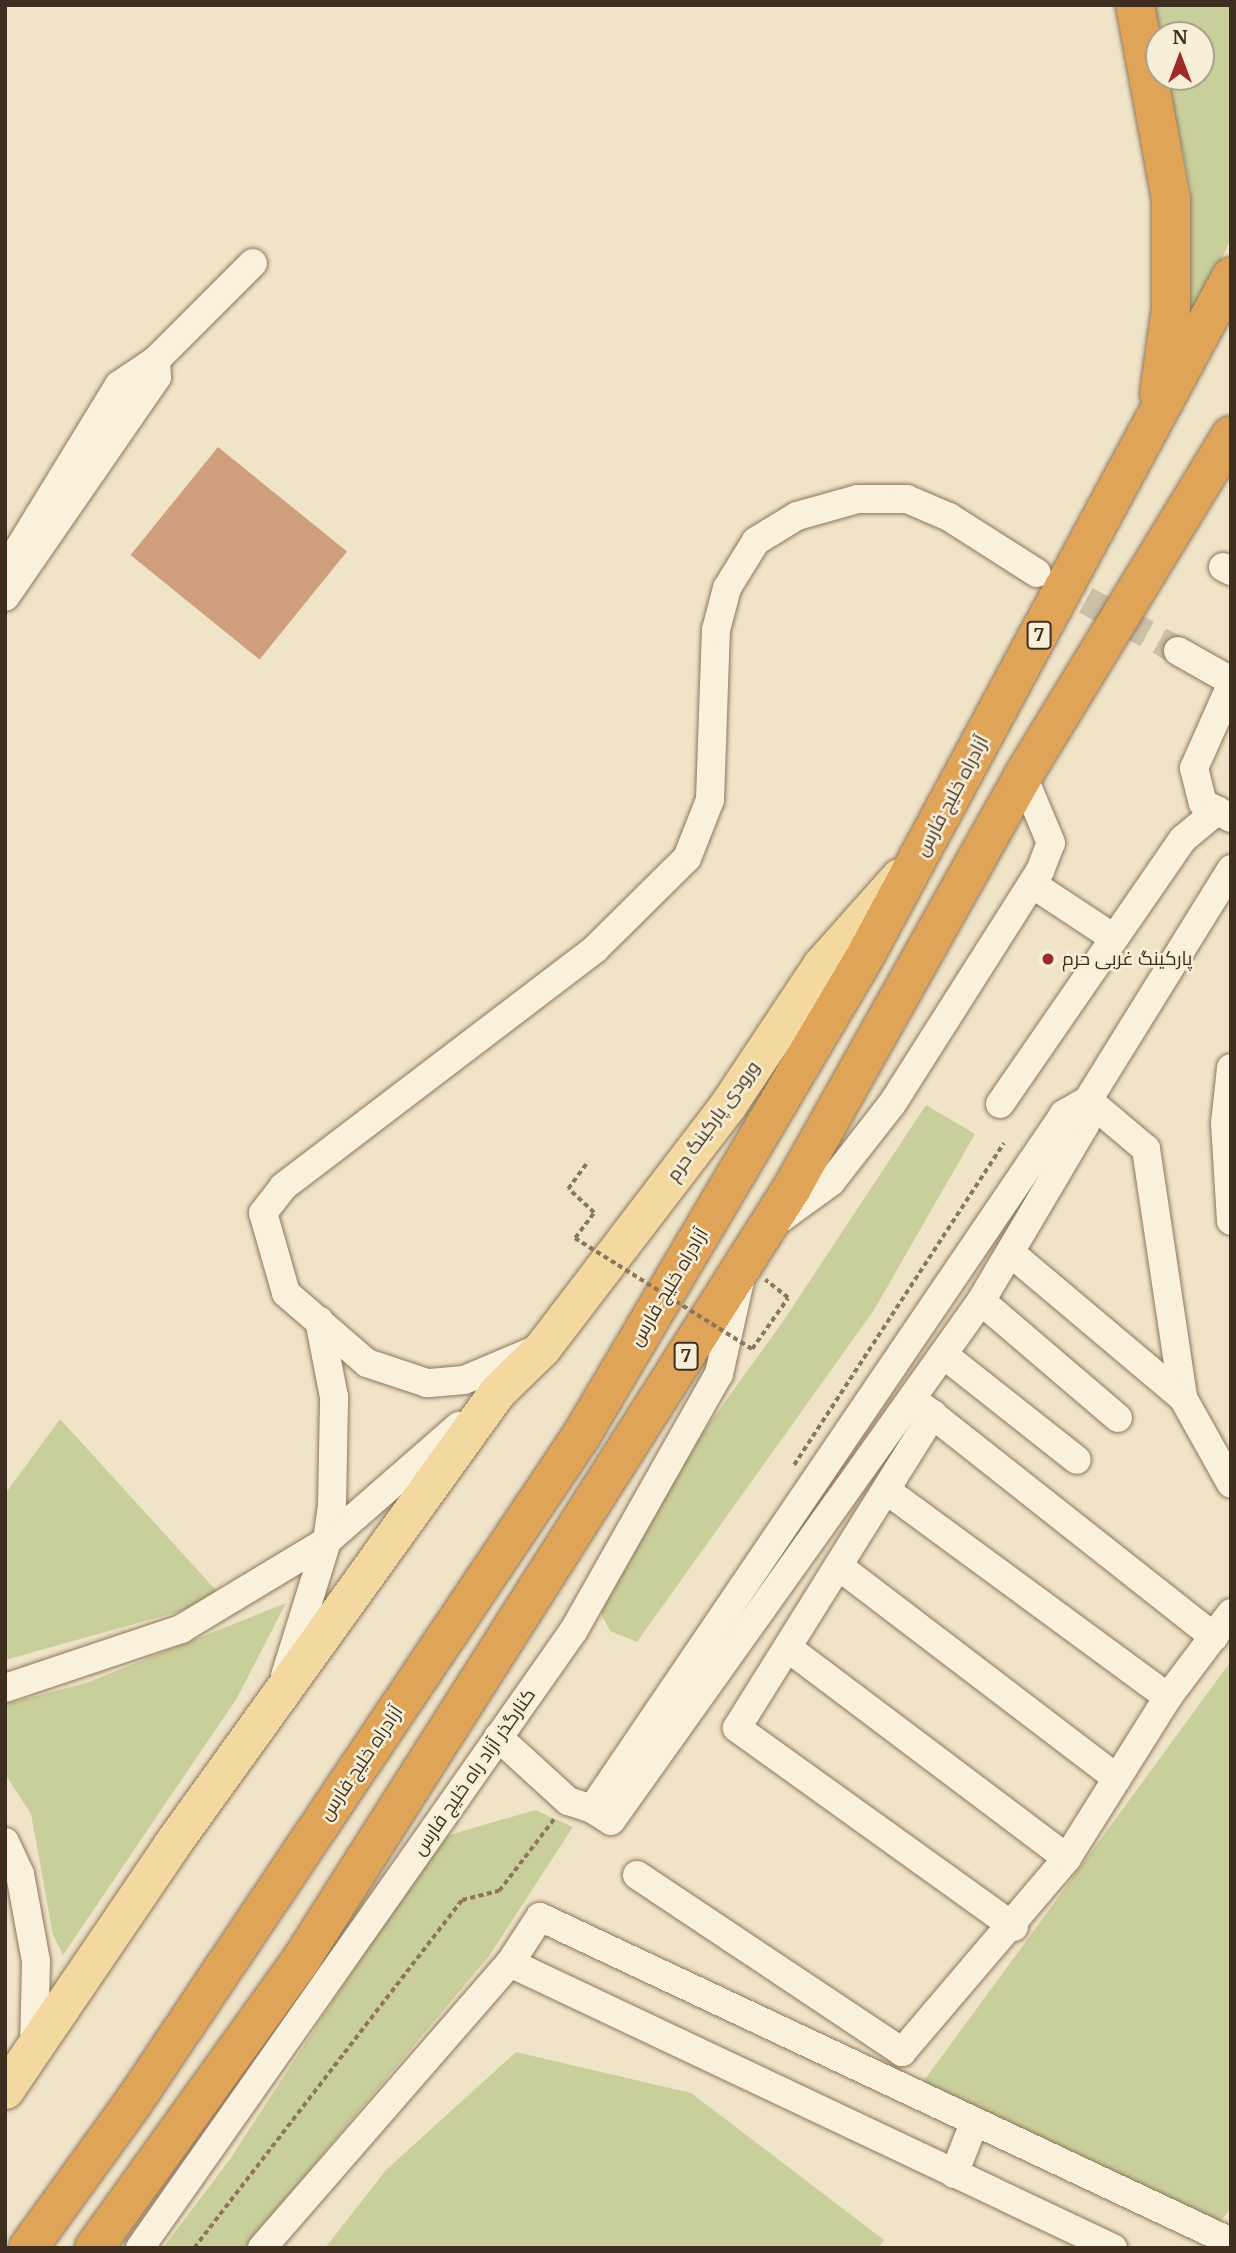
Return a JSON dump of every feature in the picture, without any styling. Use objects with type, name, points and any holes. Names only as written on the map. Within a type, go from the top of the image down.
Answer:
[{"type":"highway","points":[[1135,5],[1171,199],[1171,308],[1154,423]]},
{"type":"highway","name":"آزادراه خلیج فارس","points":[[28,2248],[135,2100],[581,1436],[925,847],[1231,277]]},
{"type":"highway","name":"7","points":[[94,2248],[301,1960],[766,1230],[1023,776],[1231,435]]},
{"type":"main road","name":"ورودی پارکینگ حرم","points":[[497,1392],[542,1348],[727,1106],[821,965],[925,847]]},
{"type":"main road","points":[[5,2090],[172,1844],[497,1392]]},
{"type":"street","points":[[5,571],[119,385],[156,360],[253,263]]},
{"type":"street","points":[[5,597],[157,377],[156,360]]},
{"type":"street","points":[[542,1348],[464,1380],[427,1383],[367,1363],[286,1293],[263,1213],[283,1187],[594,949],[687,858],[710,800],[716,630],[727,588],[755,541],[797,516],[858,499],[907,499],[949,517],[1037,573]]},
{"type":"street","points":[[1178,651],[1231,683],[1194,768],[1203,803],[1224,814]]},
{"type":"street","points":[[766,1230],[831,1182],[892,1104],[1032,884],[1051,843],[1023,776]]},
{"type":"street","points":[[1000,1104],[1183,839],[1224,814]]},
{"type":"street","points":[[1014,1927],[737,1728],[841,1568],[886,1490],[924,1407],[944,1355],[1012,1254],[1085,1125],[1088,1100],[1231,869]]},
{"type":"street","points":[[1032,884],[1114,938]]},
{"type":"street","points":[[1231,1068],[1225,1123],[1231,1221]]},
{"type":"street","points":[[1088,1100],[1146,1149],[1183,1398],[1231,1484]]},
{"type":"street","points":[[580,1805],[1064,1114],[1088,1100]]},
{"type":"street","points":[[1012,1254],[1183,1398]]},
{"type":"street","name":"کنارگذر آزاد راه خلیج فارس","points":[[140,2248],[574,1630],[719,1374],[744,1264]]},
{"type":"street","points":[[981,1301],[1118,1418]]},
{"type":"street","points":[[276,1702],[327,1541],[338,1444],[319,1320]]},
{"type":"street","points":[[944,1355],[1077,1460]]},
{"type":"street","points":[[5,1688],[181,1629],[327,1541],[497,1392]]},
{"type":"street","points":[[498,1737],[580,1805],[611,1821],[924,1407]]},
{"type":"street","points":[[924,1407],[1214,1637]]},
{"type":"street","points":[[886,1490],[1168,1697]]},
{"type":"street","points":[[841,1568],[1117,1779]]},
{"type":"street","points":[[637,1875],[902,2052],[1014,1927],[1067,1858],[1168,1697],[1231,1613]]},
{"type":"street","points":[[788,1648],[1067,1858]]},
{"type":"street","points":[[5,1842],[20,1874],[36,1961],[34,2051]]},
{"type":"street","points":[[262,2248],[510,1963],[540,1917],[1231,2242]]},
{"type":"street","points":[[510,1963],[1113,2248]]},
{"type":"street","points":[[954,2174],[974,2123]]},
{"type":"path","points":[[786,1477],[1004,1143]]},
{"type":"path","points":[[588,1161],[568,1189],[594,1213],[575,1238],[752,1349],[789,1298]]},
{"type":"path","points":[[194,2248],[462,1900],[499,1891],[580,1805]]},
{"type":"green space","points":[[1151,5],[1231,5],[1231,239],[1179,350],[1191,189],[1170,91],[1215,91],[1215,21],[1155,21]]},
{"type":"green space","points":[[926,1105],[975,1134],[874,1310],[637,1642],[610,1631],[597,1606],[641,1518],[784,1320]]},
{"type":"green space","points":[[60,1419],[224,1599],[5,1660],[5,1494]]},
{"type":"green space","points":[[286,1603],[237,1698],[63,1955],[53,1935],[31,1814],[5,1774],[5,1704],[86,1683]]},
{"type":"green space","points":[[1231,1661],[1231,2208],[1218,2224],[923,2082]]},
{"type":"green space","points":[[535,1810],[573,1827],[489,1956],[244,2248],[163,2248],[230,2159],[439,1838]]},
{"type":"green space","points":[[516,2052],[691,2093],[884,2240],[878,2248],[325,2248],[386,2170]]},
{"type":"building","points":[[218,447],[347,551],[260,659],[131,555]]},
{"type":"tunnel","points":[[1049,580],[1178,651]]},
{"type":"place","name":"پارکینگ غربی حرم","points":[[1048,959]]}]
